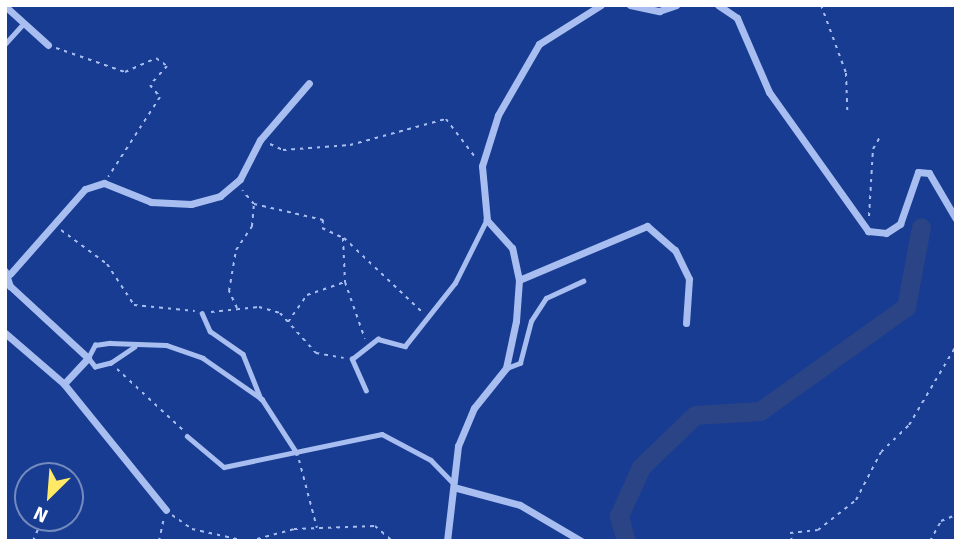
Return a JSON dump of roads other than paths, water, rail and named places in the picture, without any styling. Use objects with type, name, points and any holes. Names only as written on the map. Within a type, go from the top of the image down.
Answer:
[{"type":"street","points":[[447,541],[457,488],[464,424],[506,368],[519,281],[512,248],[487,220],[482,166],[498,115],[531,55],[551,33],[601,5]]},
{"type":"street","points":[[630,5],[659,11],[676,5]]},
{"type":"street","points":[[718,5],[737,18],[769,92],[868,231],[886,233],[900,225],[918,172],[929,173],[956,219]]},
{"type":"street","points":[[5,6],[22,25],[48,46]]},
{"type":"street","points":[[5,297],[10,286],[8,273],[58,228],[85,189],[104,183],[151,202],[191,204],[220,196],[240,178],[260,140],[309,83]]},
{"type":"street","points":[[519,281],[648,226],[675,250],[689,279],[686,323]]},
{"type":"street","points":[[10,286],[88,358],[64,384]]},
{"type":"street","points":[[5,333],[64,384],[166,510]]},
{"type":"street","points":[[457,488],[520,505],[582,541]]},
{"type":"lane","points":[[5,44],[22,25]]},
{"type":"lane","points":[[366,391],[352,359],[367,343],[405,346],[455,283],[487,220]]},
{"type":"lane","points":[[506,368],[520,363],[531,321],[547,298],[583,281]]},
{"type":"lane","points":[[202,313],[210,331],[243,354],[262,399],[297,453]]},
{"type":"lane","points":[[135,347],[111,363],[95,367],[88,358],[95,345],[166,345],[203,358],[262,399]]},
{"type":"lane","points":[[187,436],[224,467],[382,434],[431,460],[457,488]]},
{"type":"waterway","points":[[626,541],[619,516],[641,467],[695,415],[760,411],[906,307],[921,227]]}]
